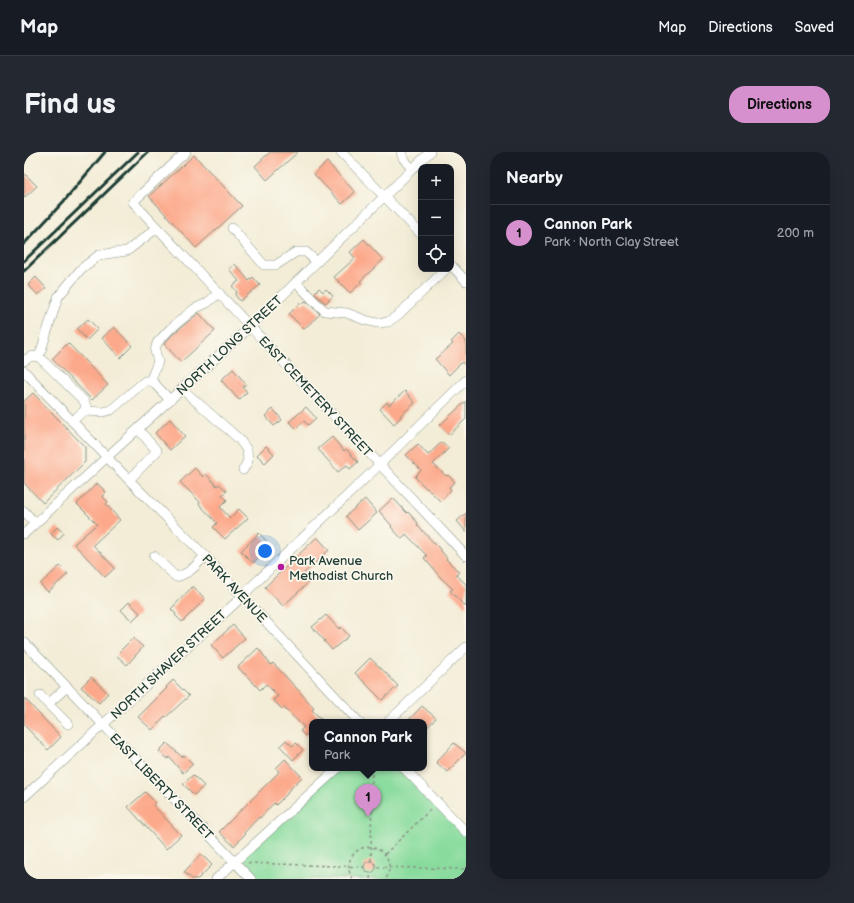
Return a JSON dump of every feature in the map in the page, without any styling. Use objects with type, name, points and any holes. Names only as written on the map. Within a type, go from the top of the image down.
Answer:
[{"type":"street","name":"EAST CEMETERY STREET","points":[[186,152],[133,202],[466,556]]},
{"type":"street","points":[[341,152],[418,231]]},
{"type":"street","points":[[401,152],[403,158],[412,169]]},
{"type":"street","name":"NORTH LONG STREET","points":[[24,534],[250,327],[430,152]]},
{"type":"street","points":[[39,357],[58,297],[81,269],[99,255],[127,251],[157,228]]},
{"type":"street","points":[[232,228],[264,265],[276,265],[296,252],[306,252],[317,262]]},
{"type":"street","points":[[454,268],[466,281]]},
{"type":"street","points":[[296,282],[325,311],[347,313],[377,323],[388,322],[398,316],[443,272]]},
{"type":"street","points":[[150,381],[158,362],[155,351],[157,343],[170,329],[194,309],[207,303],[219,293]]},
{"type":"street","points":[[24,361],[33,355],[39,357],[84,401],[86,406],[84,411],[72,421]]},
{"type":"street","name":"PARK AVENUE","points":[[24,371],[205,556],[356,719]]},
{"type":"street","name":"NORTH SHAVER STREET","points":[[24,797],[243,596],[466,380]]},
{"type":"street","points":[[84,411],[103,412],[111,410],[145,381],[153,382],[170,400]]},
{"type":"street","points":[[182,389],[226,426],[239,439],[247,450],[248,461],[243,470]]},
{"type":"street","points":[[129,480],[157,451],[138,429]]},
{"type":"street","points":[[24,511],[35,523]]},
{"type":"street","points":[[154,556],[176,577],[186,574],[192,570],[205,556]]},
{"type":"street","name":"EAST LIBERTY STREET","points":[[24,642],[251,879]]},
{"type":"street","points":[[391,719],[466,647]]},
{"type":"street","points":[[48,704],[67,687]]},
{"type":"street","points":[[40,695],[68,724]]},
{"type":"street","points":[[216,879],[335,771]]},
{"type":"street","points":[[407,771],[466,832]]},
{"type":"path","points":[[371,861],[372,771]]},
{"type":"path","points":[[385,854],[438,803]]},
{"type":"path","points":[[352,879],[349,873],[350,860],[353,854],[364,847],[376,848],[388,858],[390,868],[386,879]]},
{"type":"path","points":[[247,863],[364,867]]},
{"type":"path","points":[[377,867],[466,869]]},
{"type":"path","points":[[370,873],[370,879]]},
{"type":"green space","points":[[335,771],[407,771],[466,832],[466,879],[251,879],[234,862]]},
{"type":"building","points":[[270,152],[298,152],[267,180],[255,166]]},
{"type":"building","points":[[194,155],[242,206],[196,248],[149,196]]},
{"type":"building","points":[[327,162],[355,192],[342,204],[314,174]]},
{"type":"building","points":[[24,173],[37,186],[24,198]]},
{"type":"building","points":[[364,239],[383,260],[360,281],[362,282],[350,293],[334,277],[355,258],[350,252]]},
{"type":"building","points":[[235,264],[249,281],[253,277],[260,285],[240,301],[235,295],[237,292],[232,286],[239,281],[229,269]]},
{"type":"building","points":[[36,277],[46,288],[38,295],[28,285]]},
{"type":"building","points":[[319,288],[323,292],[326,289],[333,296],[326,303],[314,293]]},
{"type":"building","points":[[306,301],[320,314],[304,329],[289,314],[301,302],[303,304]]},
{"type":"building","points":[[199,313],[215,331],[181,362],[164,344],[174,333]]},
{"type":"building","points":[[88,319],[98,329],[87,340],[77,329]]},
{"type":"building","points":[[114,327],[132,346],[120,358],[102,338]]},
{"type":"building","points":[[459,334],[466,341],[466,366],[462,362],[449,375],[435,359],[453,344],[451,342]]},
{"type":"building","points":[[68,343],[108,385],[92,400],[52,359]]},
{"type":"building","points":[[233,369],[246,384],[243,387],[247,392],[239,400],[221,380]]},
{"type":"building","points":[[405,391],[415,403],[400,416],[401,417],[394,424],[380,409],[387,402],[389,405]]},
{"type":"building","points":[[33,393],[85,447],[85,462],[43,503],[24,483],[24,401]]},
{"type":"building","points":[[466,401],[466,419],[449,435],[440,425]]},
{"type":"building","points":[[306,407],[316,418],[308,425],[304,421],[296,428],[289,422]]},
{"type":"building","points":[[273,409],[282,420],[274,426],[265,416]]},
{"type":"building","points":[[170,419],[185,436],[170,450],[155,433]]},
{"type":"building","points":[[332,437],[344,451],[346,449],[358,462],[350,469],[347,465],[338,472],[318,449]]},
{"type":"building","points":[[442,442],[449,448],[433,464],[455,482],[449,487],[451,490],[440,501],[415,477],[421,470],[406,455],[418,444],[428,455]]},
{"type":"building","points":[[266,446],[274,454],[265,463],[257,455]]},
{"type":"building","points":[[195,468],[203,477],[206,474],[217,486],[219,484],[227,491],[222,495],[227,500],[220,507],[230,518],[239,509],[248,518],[225,539],[213,527],[217,523],[199,504],[200,502],[180,482]]},
{"type":"building","points":[[97,483],[106,492],[102,496],[108,502],[106,504],[120,520],[93,545],[115,568],[105,577],[74,544],[97,524],[77,504]]},
{"type":"building","points":[[393,498],[418,523],[417,525],[459,572],[456,575],[466,584],[466,607],[450,591],[453,589],[441,578],[424,558],[427,556],[406,534],[402,539],[379,511]]},
{"type":"building","points":[[365,499],[377,513],[358,530],[346,516]]},
{"type":"building","points":[[466,513],[466,532],[457,521]]},
{"type":"building","points":[[57,527],[64,533],[58,540],[51,534]]},
{"type":"building","points":[[259,533],[267,542],[260,548],[264,552],[253,563],[241,551]]},
{"type":"building","points":[[317,537],[329,550],[301,576],[308,583],[283,606],[265,587]]},
{"type":"building","points":[[60,566],[68,574],[48,592],[40,584]]},
{"type":"building","points":[[193,586],[205,599],[182,622],[171,609]]},
{"type":"building","points":[[129,602],[140,613],[132,621],[121,610]]},
{"type":"building","points":[[326,615],[339,629],[341,627],[349,636],[332,650],[312,627]]},
{"type":"building","points":[[233,625],[245,638],[223,658],[211,645]]},
{"type":"building","points":[[133,638],[143,647],[127,665],[116,655]]},
{"type":"building","points":[[258,648],[271,665],[273,663],[300,692],[314,708],[312,710],[321,719],[309,719],[309,732],[305,736],[300,731],[304,727],[273,700],[278,696],[266,684],[260,690],[238,667]]},
{"type":"building","points":[[370,658],[398,686],[382,700],[355,673]]},
{"type":"building","points":[[91,677],[108,693],[99,703],[81,687]]},
{"type":"building","points":[[173,680],[189,696],[166,717],[165,716],[152,730],[138,717]]},
{"type":"building","points":[[24,698],[61,737],[48,750],[24,725]]},
{"type":"building","points":[[422,706],[436,718],[427,728],[427,719],[410,719]]},
{"type":"building","points":[[286,740],[292,746],[296,743],[303,750],[293,760],[280,746]]},
{"type":"building","points":[[167,743],[182,757],[184,755],[193,764],[183,773],[169,757],[168,759],[159,751]]},
{"type":"building","points":[[454,743],[466,753],[447,772],[436,762]]},
{"type":"building","points":[[285,759],[302,777],[276,805],[274,803],[260,818],[259,817],[234,846],[219,832],[279,772],[276,768]]},
{"type":"building","points":[[193,775],[204,786],[194,795],[183,784]]},
{"type":"building","points":[[145,792],[156,803],[153,805],[181,835],[166,849],[128,807]]},
{"type":"building","points":[[201,854],[212,865],[198,879],[192,879],[184,872]]},
{"type":"building","points":[[372,861],[375,862],[375,872],[368,873],[365,872],[364,865],[365,862]]},
{"type":"railway","points":[[24,244],[64,201],[105,152]]},
{"type":"railway","points":[[24,261],[138,152]]},
{"type":"railway","points":[[24,271],[148,152]]},
{"type":"place","name":"Park Avenue Methodist Church","points":[[281,567]]},
{"type":"place","name":"Cannon Park","points":[[368,817]]}]
